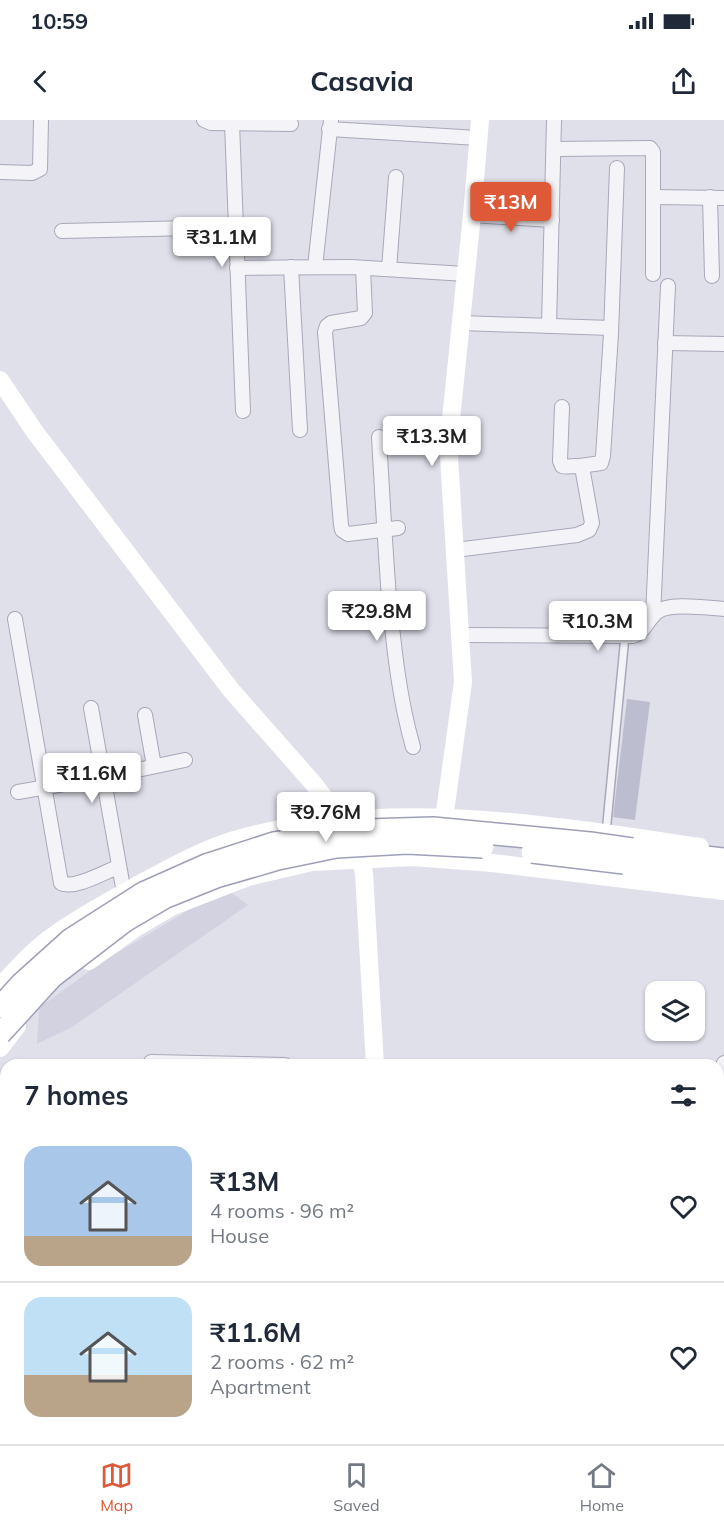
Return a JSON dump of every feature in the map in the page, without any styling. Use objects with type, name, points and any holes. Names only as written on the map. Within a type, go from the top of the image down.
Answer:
[{"type":"main road","points":[[444,819],[462,699],[463,667],[449,444],[479,129]]},
{"type":"main road","points":[[0,380],[35,432],[231,690],[313,783],[358,846],[362,858],[375,1059]]},
{"type":"main road","points":[[0,987],[54,935],[180,862],[244,837],[311,824],[402,818],[501,822],[606,833],[724,850]]},
{"type":"main road","points":[[0,1006],[71,939],[143,893],[206,865],[274,843],[367,830],[434,828],[628,856],[724,877]]},
{"type":"main road","points":[[0,1034],[52,976],[125,921],[166,897],[216,877],[278,859],[336,847],[407,843],[628,856],[724,859]]},
{"type":"main road","points":[[0,1048],[21,1022],[61,983],[99,953],[173,906],[248,877],[312,862],[412,856],[492,863],[724,891]]},
{"type":"street","points":[[0,172],[32,173],[40,169],[41,120]]},
{"type":"street","points":[[204,120],[211,123],[291,124]]},
{"type":"street","points":[[549,326],[554,120]]},
{"type":"street","points":[[232,123],[243,411]]},
{"type":"street","points":[[315,267],[330,125],[479,129]]},
{"type":"street","points":[[554,149],[650,148],[653,159],[653,274]]},
{"type":"street","points":[[562,406],[560,464],[565,467],[598,464],[602,460],[611,328],[616,168]]},
{"type":"street","points":[[389,269],[396,177]]},
{"type":"street","points":[[653,197],[717,197],[712,276]]},
{"type":"street","points":[[472,215],[552,220]]},
{"type":"street","points":[[62,231],[236,228]]},
{"type":"street","points":[[291,267],[300,430]]},
{"type":"street","points":[[237,268],[363,268],[466,274]]},
{"type":"street","points":[[363,268],[365,313],[361,318],[331,323],[327,326],[325,339],[342,530],[348,534],[399,528]]},
{"type":"street","points":[[653,616],[668,286]]},
{"type":"street","points":[[461,323],[611,328]]},
{"type":"street","points":[[665,344],[724,345]]},
{"type":"street","points":[[379,437],[394,656],[403,711],[413,747]]},
{"type":"street","points":[[455,550],[577,535],[589,530],[592,523],[584,471],[580,466]]},
{"type":"street","points":[[461,634],[625,636],[640,634],[653,616],[666,608],[724,609]]},
{"type":"street","points":[[15,619],[61,883],[73,885],[118,867]]},
{"type":"street","points":[[91,708],[124,893]]},
{"type":"street","points":[[145,715],[154,766]]},
{"type":"street","points":[[18,792],[185,760]]},
{"type":"lane","points":[[606,833],[625,636]]},
{"type":"shaded area","points":[[224,887],[248,905],[72,1027],[37,1044],[39,1008],[105,960]]},
{"type":"building","points":[[627,699],[650,702],[635,820],[613,817]]}]
